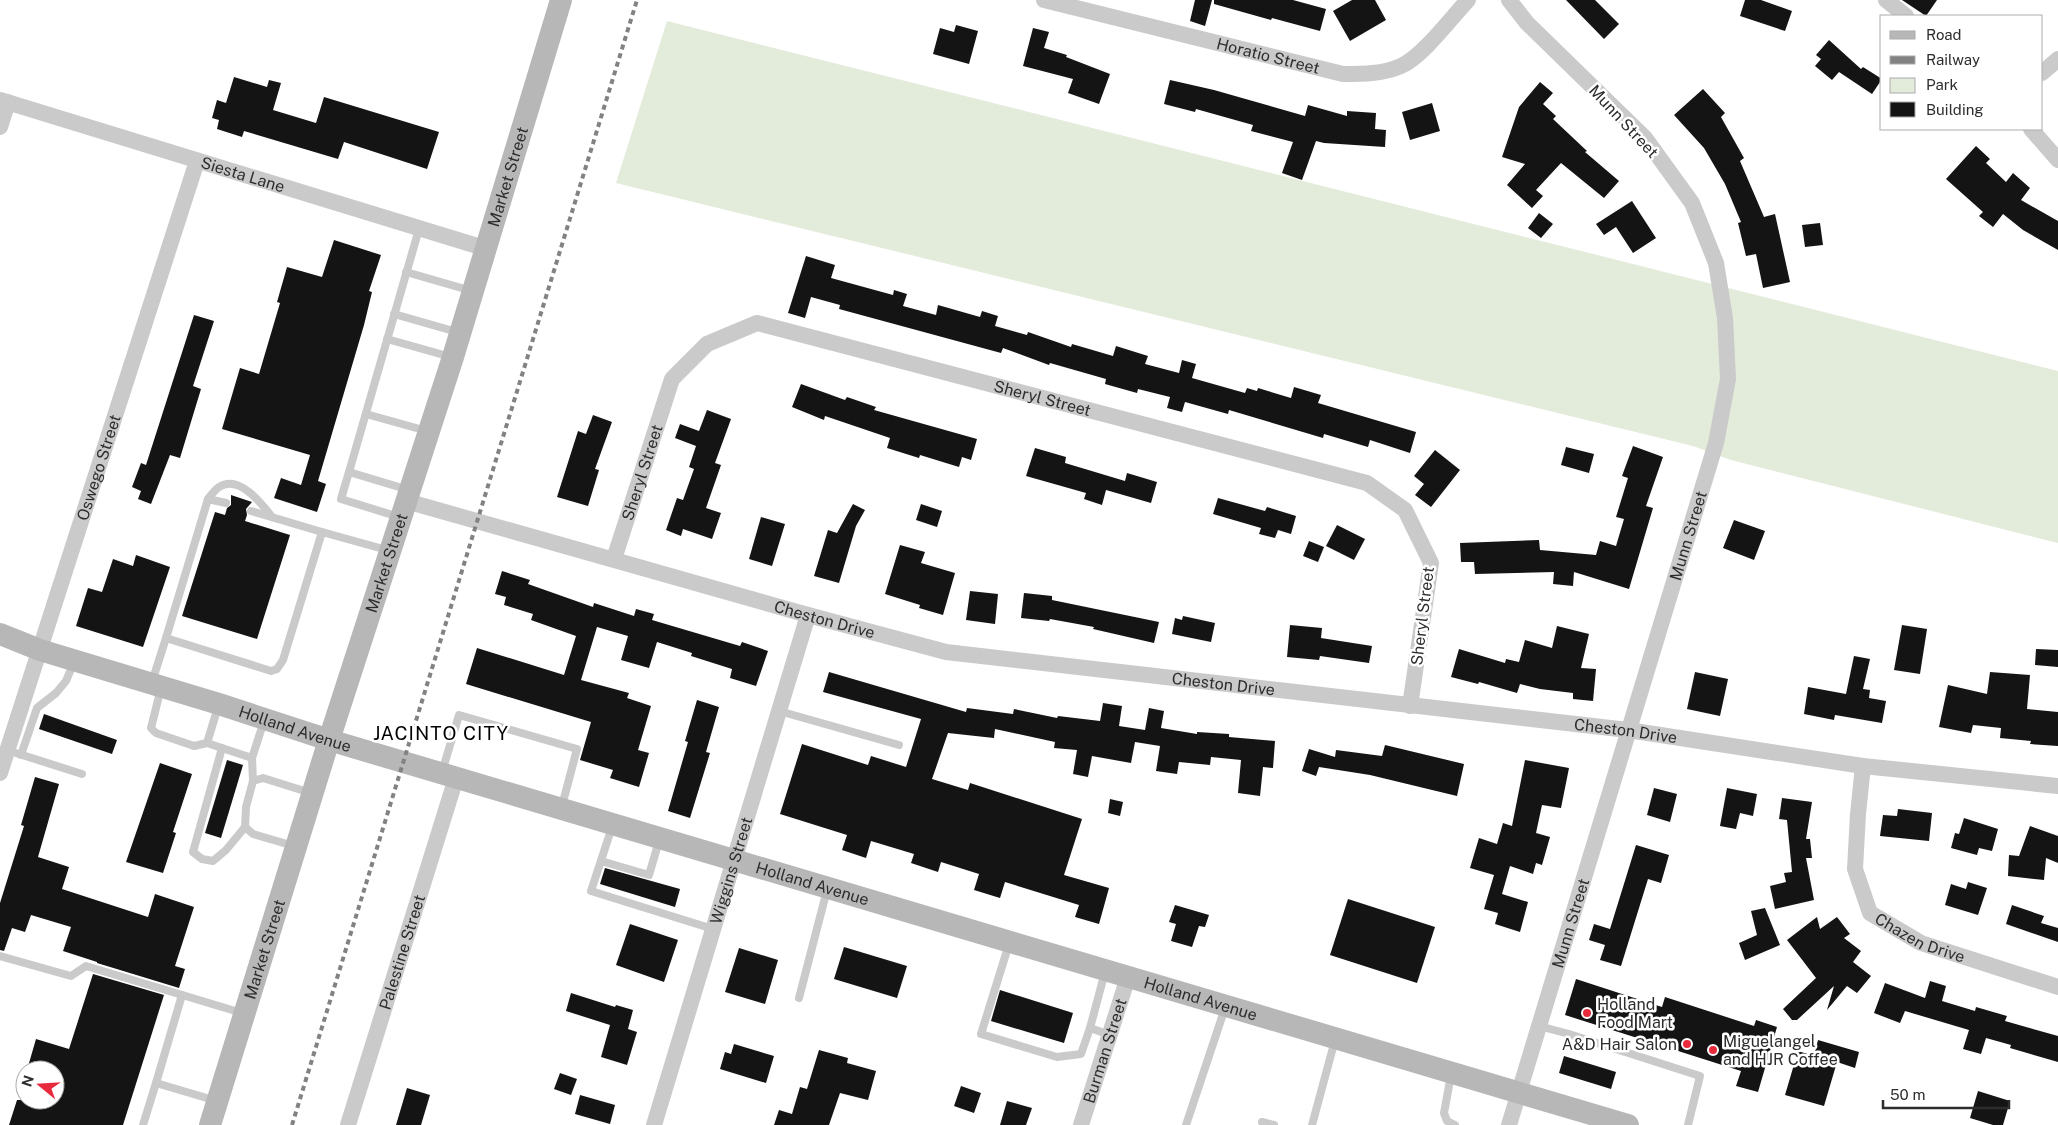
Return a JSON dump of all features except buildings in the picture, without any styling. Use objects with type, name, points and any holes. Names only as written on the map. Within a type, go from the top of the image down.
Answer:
[{"type":"main road","name":"Market Street","points":[[210,1125],[312,793],[460,333],[484,248],[561,0]]},
{"type":"main road","name":"Holland Avenue","points":[[0,634],[40,650],[219,704],[329,740],[1519,1092],[1614,1123]]},
{"type":"street","name":"Horatio Street","points":[[1044,0],[1343,74],[1372,74],[1402,65],[1427,45],[1468,0]]},
{"type":"street","name":"Munn Street","points":[[1509,0],[1527,23],[1645,138],[1692,203],[1716,263],[1725,318],[1728,379],[1716,444],[1509,1125]]},
{"type":"street","points":[[1886,0],[1905,15]]},
{"type":"street","points":[[2043,72],[2058,59]]},
{"type":"street","name":"Siesta Lane","points":[[4,101],[484,248]]},
{"type":"street","points":[[0,127],[4,101]]},
{"type":"street","points":[[2032,130],[2058,160]]},
{"type":"street","name":"Oswego Street","points":[[0,773],[14,752],[40,650],[197,161]]},
{"type":"street","name":"Sheryl Street","points":[[614,558],[672,379],[707,344],[757,323],[1367,483],[1405,510],[1431,563],[1410,706]]},
{"type":"street","name":"Cheston Drive","points":[[405,503],[614,558],[808,615],[946,652],[1628,730],[1863,766],[2058,786]]},
{"type":"street","name":"Wiggins Street","points":[[654,1125],[808,615]]},
{"type":"street","name":"Chazen Drive","points":[[1863,766],[1855,869],[1870,913],[1921,943],[2058,987]]},
{"type":"street","name":"Palestine Street","points":[[348,1125],[448,776]]},
{"type":"street","name":"Burman Street","points":[[1081,1125],[1128,977]]},
{"type":"lane","points":[[405,503],[341,499],[419,229]]},
{"type":"lane","points":[[406,272],[472,291]]},
{"type":"lane","points":[[394,314],[460,333]]},
{"type":"lane","points":[[387,339],[452,358]]},
{"type":"lane","points":[[366,414],[428,431]]},
{"type":"lane","points":[[349,472],[405,503]]},
{"type":"lane","points":[[252,758],[207,743],[194,746],[156,733],[151,728],[166,638],[208,499],[218,488],[224,485],[236,486],[257,498],[272,517]]},
{"type":"lane","points":[[208,499],[226,503]]},
{"type":"lane","points":[[251,511],[390,551]]},
{"type":"lane","points":[[166,638],[272,671],[277,669],[283,660],[322,532]]},
{"type":"lane","points":[[74,660],[66,681],[56,694],[37,708],[14,752],[82,774]]},
{"type":"lane","points":[[207,743],[219,704]]},
{"type":"lane","points":[[779,710],[899,745]]},
{"type":"lane","points":[[448,776],[459,715],[577,749],[561,809]]},
{"type":"lane","points":[[222,748],[193,852],[202,859],[213,861],[226,850],[245,827],[246,807],[253,781],[252,758],[265,719]]},
{"type":"lane","points":[[253,781],[262,778],[312,793]]},
{"type":"lane","points":[[613,824],[591,891],[713,929]]},
{"type":"lane","points":[[245,827],[253,834],[296,846]]},
{"type":"lane","points":[[601,861],[649,875],[660,838]]},
{"type":"lane","points":[[799,998],[828,888]]},
{"type":"lane","points":[[1009,942],[981,1034],[1058,1057],[1081,1054],[1106,970]]},
{"type":"lane","points":[[0,956],[71,976],[86,966],[245,1014]]},
{"type":"lane","points":[[143,1125],[182,995]]},
{"type":"lane","points":[[1186,1125],[1225,1006]]},
{"type":"lane","points":[[1539,1026],[1700,1076],[1688,1125]]},
{"type":"lane","points":[[1090,1028],[1110,1035]]},
{"type":"lane","points":[[1312,1125],[1336,1038]]},
{"type":"lane","points":[[1452,1073],[1444,1113],[1447,1121],[1455,1125]]},
{"type":"lane","points":[[156,1082],[217,1102]]},
{"type":"lane","points":[[1262,1122],[1274,1125]]},
{"type":"green space","points":[[667,21],[2058,371],[2058,543],[1731,460],[1693,446],[616,183]]},
{"type":"railway","points":[[292,1125],[637,0]]},
{"type":"place","name":"Holland Food Mart","points":[[1587,1013]]},
{"type":"place","name":"A&D Hair Salon","points":[[1687,1044]]},
{"type":"place","name":"Miguelangel and HJR Coffee","points":[[1713,1050]]},
{"type":"district","name":"JACINTO CITY","points":[[441,733]]}]
